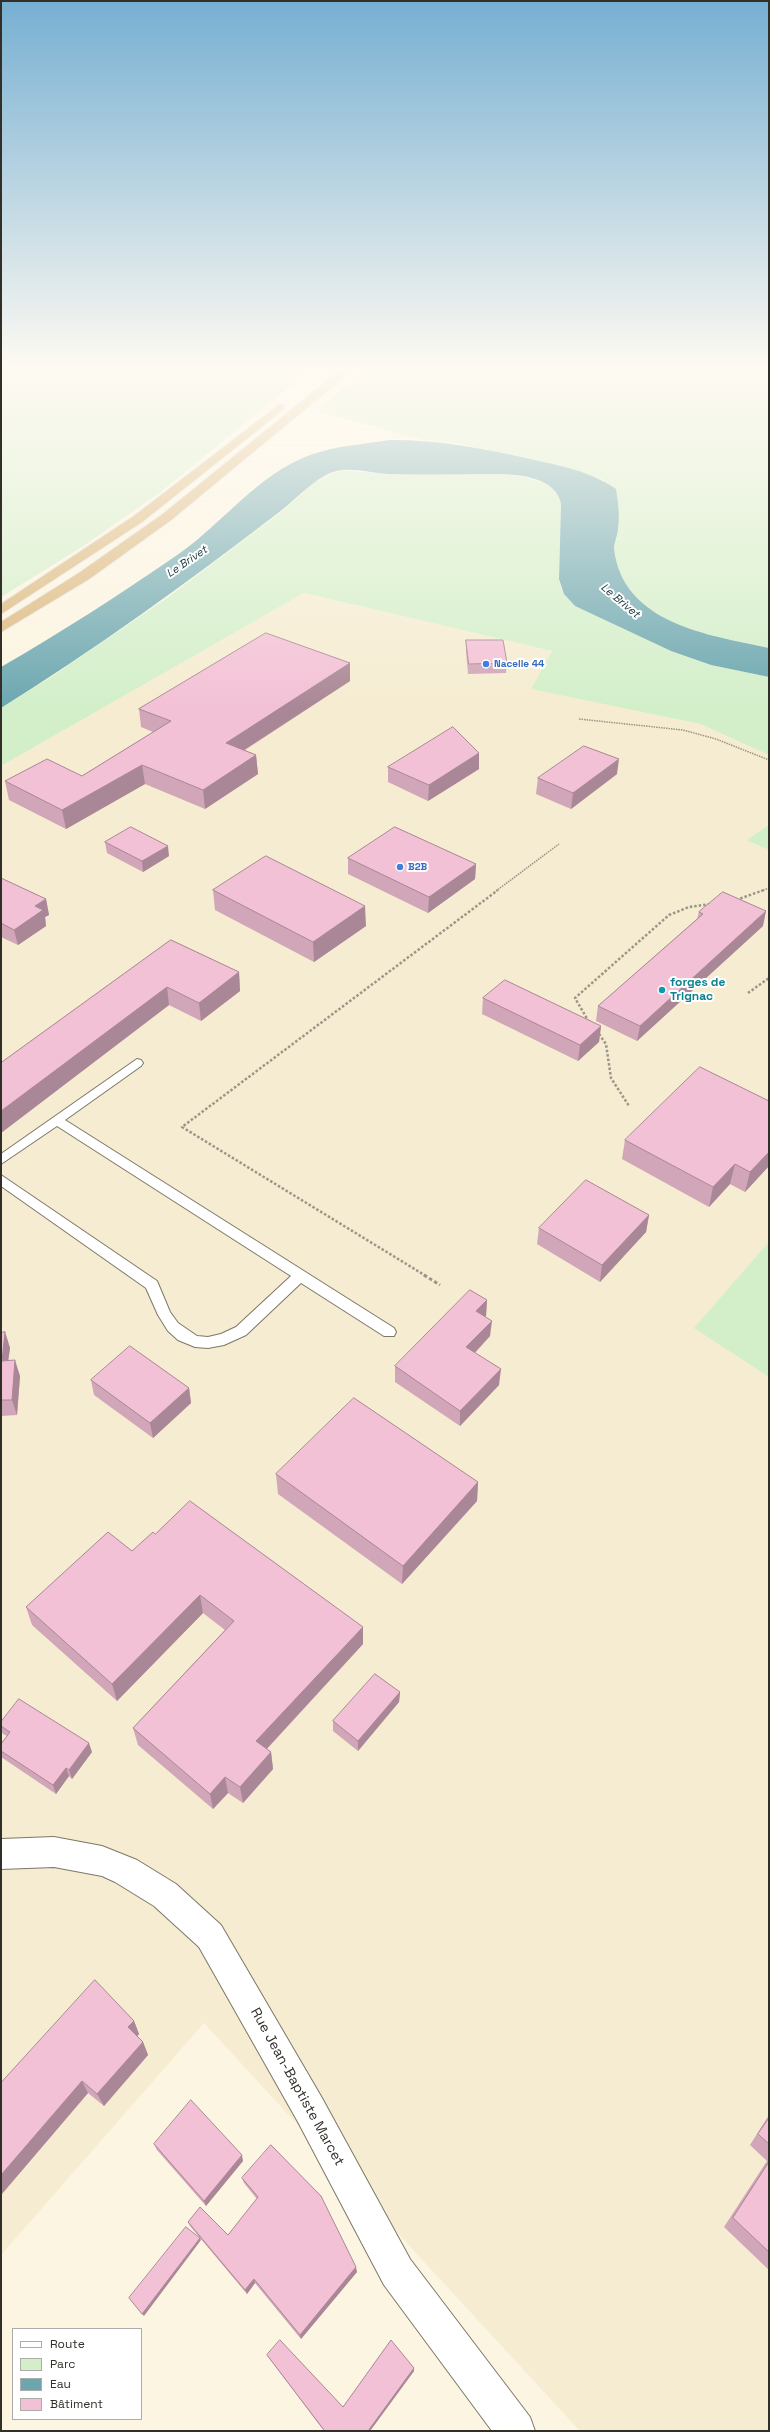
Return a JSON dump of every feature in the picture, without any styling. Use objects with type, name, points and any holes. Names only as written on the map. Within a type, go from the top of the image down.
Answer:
[{"type":"highway","points":[[1,610],[138,519],[187,480]]},
{"type":"highway","points":[[1,628],[84,576],[167,517],[212,480]]},
{"type":"street","name":"Rue Jean-Baptiste Marcet","points":[[1,1854],[54,1852],[78,1855],[102,1861],[126,1871],[165,1895],[210,1936],[310,2110],[397,2272],[516,2431]]},
{"type":"lane","points":[[1,1160],[137,1063]]},
{"type":"lane","points":[[56,1120],[389,1332]]},
{"type":"lane","points":[[1,1180],[152,1285],[159,1307],[170,1325],[189,1340],[212,1342],[241,1331],[299,1276]]},
{"type":"path","points":[[580,718],[653,725],[683,730],[740,747],[769,760]]},
{"type":"path","points":[[440,1285],[182,1127],[559,844]]},
{"type":"path","points":[[729,901],[769,888]]},
{"type":"path","points":[[591,1024],[575,998],[669,915],[690,907],[714,904]]},
{"type":"path","points":[[748,993],[769,978]]},
{"type":"path","points":[[594,1029],[606,1044],[611,1078],[629,1106]]},
{"type":"shaded area","points":[[304,593],[552,651],[532,689],[700,724],[769,755],[769,825],[746,840],[769,850],[769,2431],[580,2431],[204,2023],[1,2255],[1,766]]},
{"type":"green space","points":[[1,480],[175,480],[158,494],[82,547],[1,597]]},
{"type":"green space","points":[[318,480],[537,480],[543,482],[555,490],[560,498],[559,579],[561,587],[567,597],[575,606],[671,651],[711,665],[769,677],[769,755],[700,724],[531,689],[552,651],[304,593],[1,766],[1,708],[51,677],[167,598],[285,509],[313,483]]},
{"type":"green space","points":[[604,480],[769,480],[769,648],[696,630],[672,621],[650,609],[633,594],[620,574],[614,549],[618,531]]},
{"type":"green space","points":[[769,825],[769,850],[746,840]]},
{"type":"green space","points":[[769,1242],[769,1377],[694,1328]]},
{"type":"water","name":"Le Brivet","points":[[265,480],[317,480],[285,508],[176,589],[72,662],[1,708],[1,667],[92,612],[180,553],[196,541]]},
{"type":"water","name":"Le Brivet","points":[[538,480],[601,480],[616,489],[619,518],[614,549],[621,574],[634,594],[651,610],[672,622],[721,638],[769,648],[769,677],[711,665],[671,651],[575,606],[564,594],[559,579],[561,504],[558,495],[552,488]]},
{"type":"building","points":[[266,633],[350,663],[226,743],[256,755],[203,790],[142,765],[62,810],[5,781],[47,759],[82,776],[171,721],[139,709]]},
{"type":"building","points":[[466,640],[503,640],[507,663],[469,664]]},
{"type":"building","points":[[453,727],[479,753],[429,785],[388,767]]},
{"type":"building","points":[[584,746],[619,759],[573,793],[538,778]]},
{"type":"building","points":[[131,827],[168,846],[142,861],[105,842]]},
{"type":"building","points":[[395,827],[476,864],[429,897],[348,858]]},
{"type":"building","points":[[266,856],[365,906],[313,942],[213,890]]},
{"type":"building","points":[[1,878],[46,899],[35,906],[43,910],[14,930],[1,923]]},
{"type":"building","points":[[723,892],[766,911],[640,1026],[598,1006],[703,914],[699,912]]},
{"type":"building","points":[[171,940],[239,972],[199,1003],[167,987],[1,1111],[1,1063]]},
{"type":"building","points":[[505,980],[601,1026],[580,1045],[483,998]]},
{"type":"building","points":[[700,1067],[769,1101],[769,1152],[750,1172],[735,1164],[713,1187],[625,1140]]},
{"type":"building","points":[[586,1180],[649,1215],[602,1265],[539,1228]]},
{"type":"building","points":[[470,1290],[487,1300],[476,1311],[492,1321],[466,1347],[501,1369],[460,1411],[395,1366]]},
{"type":"building","points":[[5,1332],[2,1361],[15,1360],[12,1400],[1,1400],[1,1333]]},
{"type":"building","points":[[130,1346],[189,1388],[150,1423],[91,1380]]},
{"type":"building","points":[[354,1398],[478,1482],[403,1566],[276,1474]]},
{"type":"building","points":[[190,1501],[363,1627],[256,1741],[271,1752],[240,1787],[225,1777],[210,1794],[133,1728],[234,1621],[200,1595],[112,1684],[26,1607],[108,1532],[132,1551],[153,1532],[155,1534]]},
{"type":"building","points":[[375,1674],[400,1692],[358,1741],[333,1721]]},
{"type":"building","points":[[19,1699],[89,1743],[69,1770],[66,1768],[53,1785],[1,1751],[1,1744],[10,1732],[1,1726],[1,1722]]},
{"type":"building","points":[[95,1980],[134,2021],[128,2027],[143,2042],[97,2094],[82,2081],[1,2175],[1,2083]]},
{"type":"building","points":[[191,2100],[242,2155],[204,2201],[154,2144]]},
{"type":"building","points":[[769,2118],[769,2144],[758,2134]]},
{"type":"building","points":[[271,2145],[321,2196],[356,2267],[300,2335],[254,2279],[245,2290],[188,2222],[200,2207],[228,2235],[258,2197],[242,2178]]},
{"type":"building","points":[[769,2162],[769,2252],[733,2218]]},
{"type":"building","points":[[186,2227],[200,2238],[142,2314],[129,2298]]},
{"type":"building","points":[[280,2340],[343,2407],[391,2340],[414,2368],[368,2431],[324,2431],[267,2355]]},
{"type":"place","name":"Nacelle 44","points":[[486,664]]},
{"type":"place","name":"B2B","points":[[400,867]]},
{"type":"place","name":"forges de Trignac","points":[[662,990]]}]
